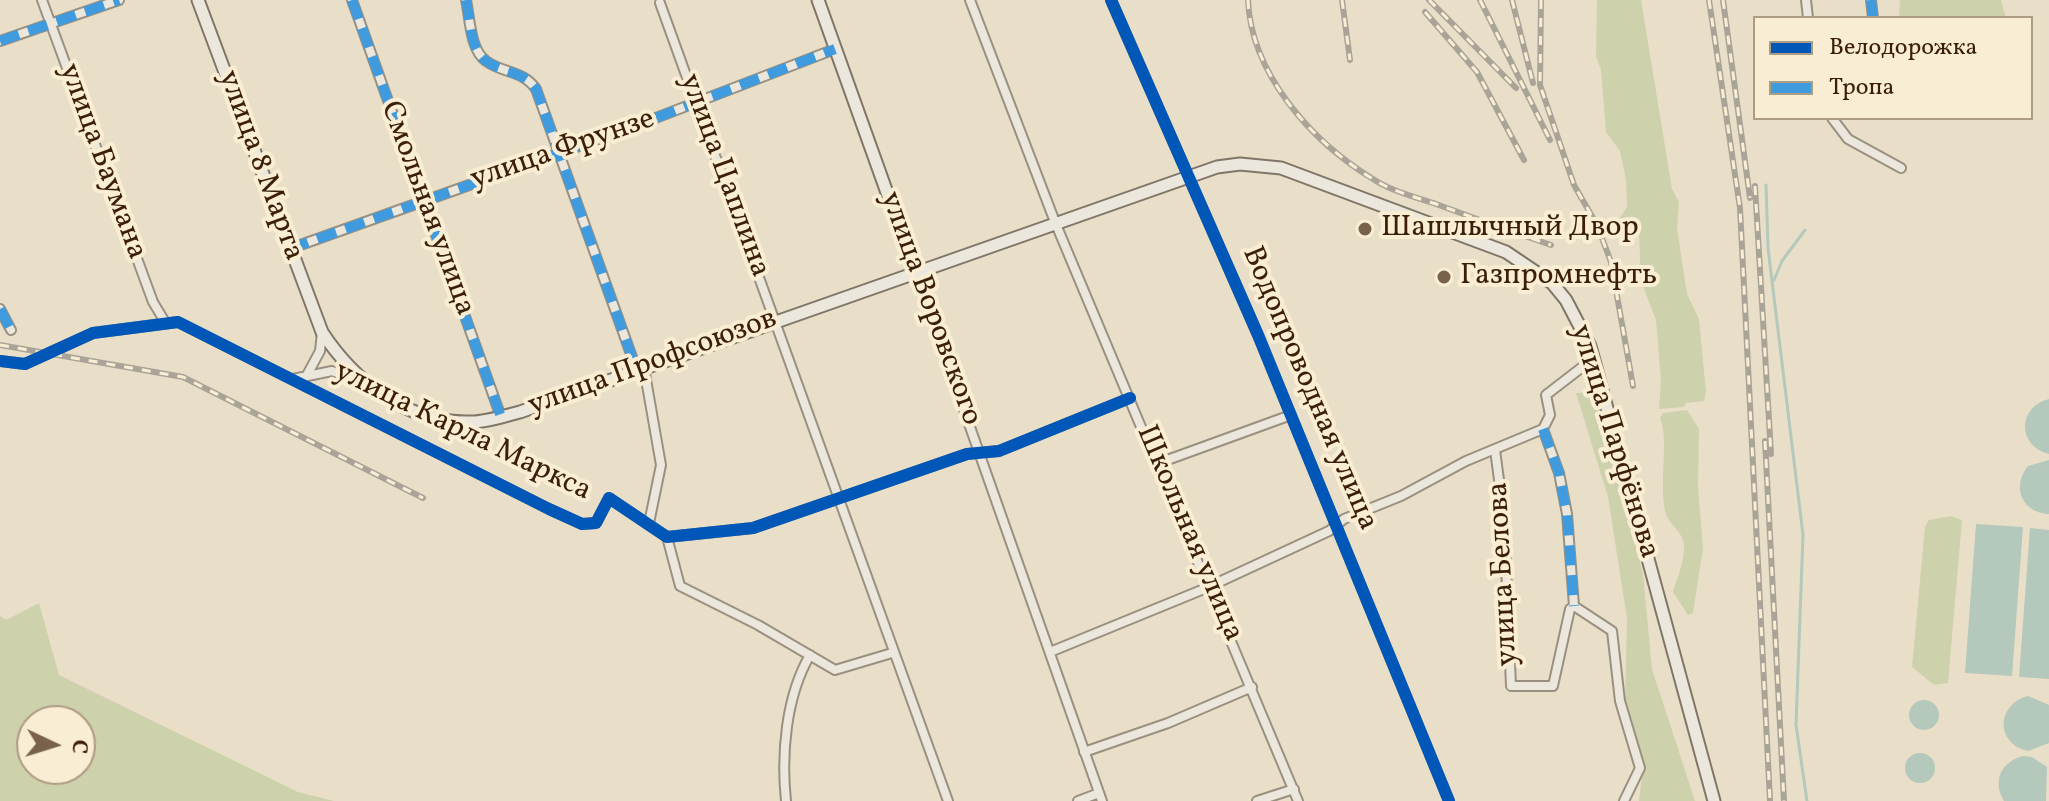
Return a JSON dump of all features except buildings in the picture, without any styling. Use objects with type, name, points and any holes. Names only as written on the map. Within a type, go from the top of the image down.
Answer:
[{"type":"main road","name":"улица 8 Марта","points":[[198,0],[322,332]]},
{"type":"main road","name":"улица Воровского","points":[[818,0],[915,271]]},
{"type":"main road","name":"улица Парфёнова","points":[[915,271],[1188,175],[1240,164],[1281,168],[1506,252],[1534,269],[1566,300],[1594,358],[1714,801]]},
{"type":"main road","name":"улица Профсоюзов","points":[[322,332],[336,355],[369,386],[420,413],[444,420],[472,422],[501,417],[915,271]]},
{"type":"street","name":"улица Баумана","points":[[42,0],[153,302],[165,322]]},
{"type":"street","points":[[0,41],[119,0]]},
{"type":"street","name":"Смольная улица","points":[[352,0],[501,417]]},
{"type":"street","points":[[466,0],[475,45],[485,61],[530,81],[641,369],[661,465],[649,523]]},
{"type":"street","name":"Школьная улица","points":[[970,0],[1055,222],[1159,463],[1298,801]]},
{"type":"street","name":"Водопроводная улица","points":[[1111,0],[1291,415],[1449,801]]},
{"type":"street","name":"улица Цаплина","points":[[660,3],[892,653],[948,801]]},
{"type":"street","name":"улица Фрунзе","points":[[289,249],[696,103],[835,49]]},
{"type":"street","points":[[1834,120],[1848,139],[1901,168]]},
{"type":"street","name":"улица Воровского","points":[[915,271],[1100,797]]},
{"type":"street","points":[[0,309],[11,330]]},
{"type":"street","name":"улица Карла Маркса","points":[[0,361],[25,364],[93,333],[178,322],[582,524],[596,523],[609,498],[667,537]]},
{"type":"street","points":[[307,375],[320,351],[322,332]]},
{"type":"street","points":[[1050,652],[1209,585],[1337,526],[1344,519],[1401,496],[1466,461],[1543,429],[1550,415],[1546,395],[1594,358]]},
{"type":"street","points":[[293,379],[339,372],[369,386]]},
{"type":"street","points":[[892,653],[843,670],[825,666],[680,586],[667,537],[753,528],[967,454],[999,451],[1130,398]]},
{"type":"street","points":[[1159,463],[1291,415]]},
{"type":"street","points":[[1543,429],[1559,473],[1567,514],[1574,606],[1612,631],[1620,701],[1640,768],[1624,801]]},
{"type":"street","name":"улица Белова","points":[[1495,450],[1504,517],[1511,686],[1553,686],[1570,609],[1574,606]]},
{"type":"street","points":[[786,801],[785,757],[791,711],[797,678],[810,655]]},
{"type":"street","points":[[1084,752],[1168,723],[1252,687]]},
{"type":"street","points":[[1257,801],[1294,789]]},
{"type":"street","points":[[1078,801],[1100,797]]},
{"type":"green space","points":[[1597,0],[1641,0],[1672,189],[1679,202],[1677,228],[1687,294],[1699,319],[1706,392],[1704,401],[1686,403],[1684,407],[1659,409],[1661,381],[1656,320],[1641,281],[1639,233],[1616,224],[1627,207],[1626,180],[1620,151],[1606,132],[1601,70],[1596,56]]},
{"type":"green space","points":[[1900,0],[2001,0],[2005,16],[1899,16]]},
{"type":"green space","points":[[1596,392],[1643,574],[1652,669],[1695,801],[1639,801],[1643,766],[1625,706],[1627,618],[1608,497],[1576,393]]},
{"type":"green space","points":[[1687,410],[1699,429],[1698,487],[1703,548],[1693,613],[1688,615],[1673,592],[1683,559],[1684,543],[1665,511],[1664,437],[1660,418],[1663,413]]},
{"type":"green space","points":[[1951,516],[1962,520],[1948,683],[1934,685],[1912,667],[1925,527],[1929,520]]},
{"type":"green space","points":[[39,603],[59,675],[298,792],[334,801],[0,801],[0,616],[6,620]]},
{"type":"shaded area","points":[[2049,399],[2049,454],[2031,443],[2025,426],[2031,410]]},
{"type":"shaded area","points":[[2049,460],[2049,514],[2040,513],[2026,504],[2020,482],[2028,466]]},
{"type":"shaded area","points":[[1976,524],[2023,527],[2012,676],[1965,673]]},
{"type":"shaded area","points":[[2030,528],[2049,530],[2049,679],[2019,677]]},
{"type":"shaded area","points":[[2028,696],[2049,705],[2049,743],[2028,751],[2010,741],[2004,724],[2010,707]]},
{"type":"shaded area","points":[[1924,700],[1935,704],[1939,715],[1935,726],[1924,730],[1913,726],[1909,715],[1913,704]]},
{"type":"shaded area","points":[[1920,753],[1931,757],[1935,768],[1931,779],[1920,783],[1909,779],[1905,768],[1909,757]]},
{"type":"shaded area","points":[[2023,756],[2032,757],[2047,767],[2046,801],[2004,801],[2000,794],[1999,780],[2004,768]]},
{"type":"waterway","points":[[1766,185],[1768,248],[1803,535],[1796,725],[1807,801]]},
{"type":"waterway","points":[[1774,280],[1782,261],[1805,230]]},
{"type":"railway","points":[[1248,0],[1260,54],[1273,79],[1307,126],[1350,164],[1395,190],[1551,245]]},
{"type":"railway","points":[[1342,0],[1350,60]]},
{"type":"railway","points":[[1429,0],[1516,88]]},
{"type":"railway","points":[[1480,0],[1550,140]]},
{"type":"railway","points":[[1512,0],[1533,83]]},
{"type":"railway","points":[[1541,0],[1540,85],[1574,185],[1597,225],[1611,262],[1633,386]]},
{"type":"railway","points":[[1709,0],[1740,208],[1770,801]]},
{"type":"railway","points":[[1723,0],[1750,198]]},
{"type":"railway","points":[[1425,12],[1477,72],[1524,160]]},
{"type":"railway","points":[[1755,186],[1771,454]]},
{"type":"railway","points":[[0,345],[183,377],[423,498]]},
{"type":"railway","points":[[1765,441],[1784,801]]},
{"type":"marked path","points":[[0,41],[119,0]]},
{"type":"marked path","points":[[352,0],[501,417]]},
{"type":"marked path","points":[[466,0],[474,42],[481,56],[493,65],[525,78],[536,89],[637,371]]},
{"type":"marked path","points":[[1871,0],[1873,16]]},
{"type":"marked path","points":[[289,249],[627,129],[835,49]]},
{"type":"marked path","points":[[0,309],[11,330]]},
{"type":"marked path","points":[[1543,429],[1559,473],[1567,514],[1574,606]]},
{"type":"cycle path","points":[[1111,0],[1258,335],[1449,801]]},
{"type":"cycle path","points":[[0,361],[25,364],[93,333],[178,322],[582,524],[596,523],[609,498],[667,537],[753,528],[967,454],[999,451],[1130,398]]},
{"type":"place","name":"Шашлычный Двор","points":[[1365,229]]},
{"type":"place","name":"Газпромнефть","points":[[1444,277]]}]
